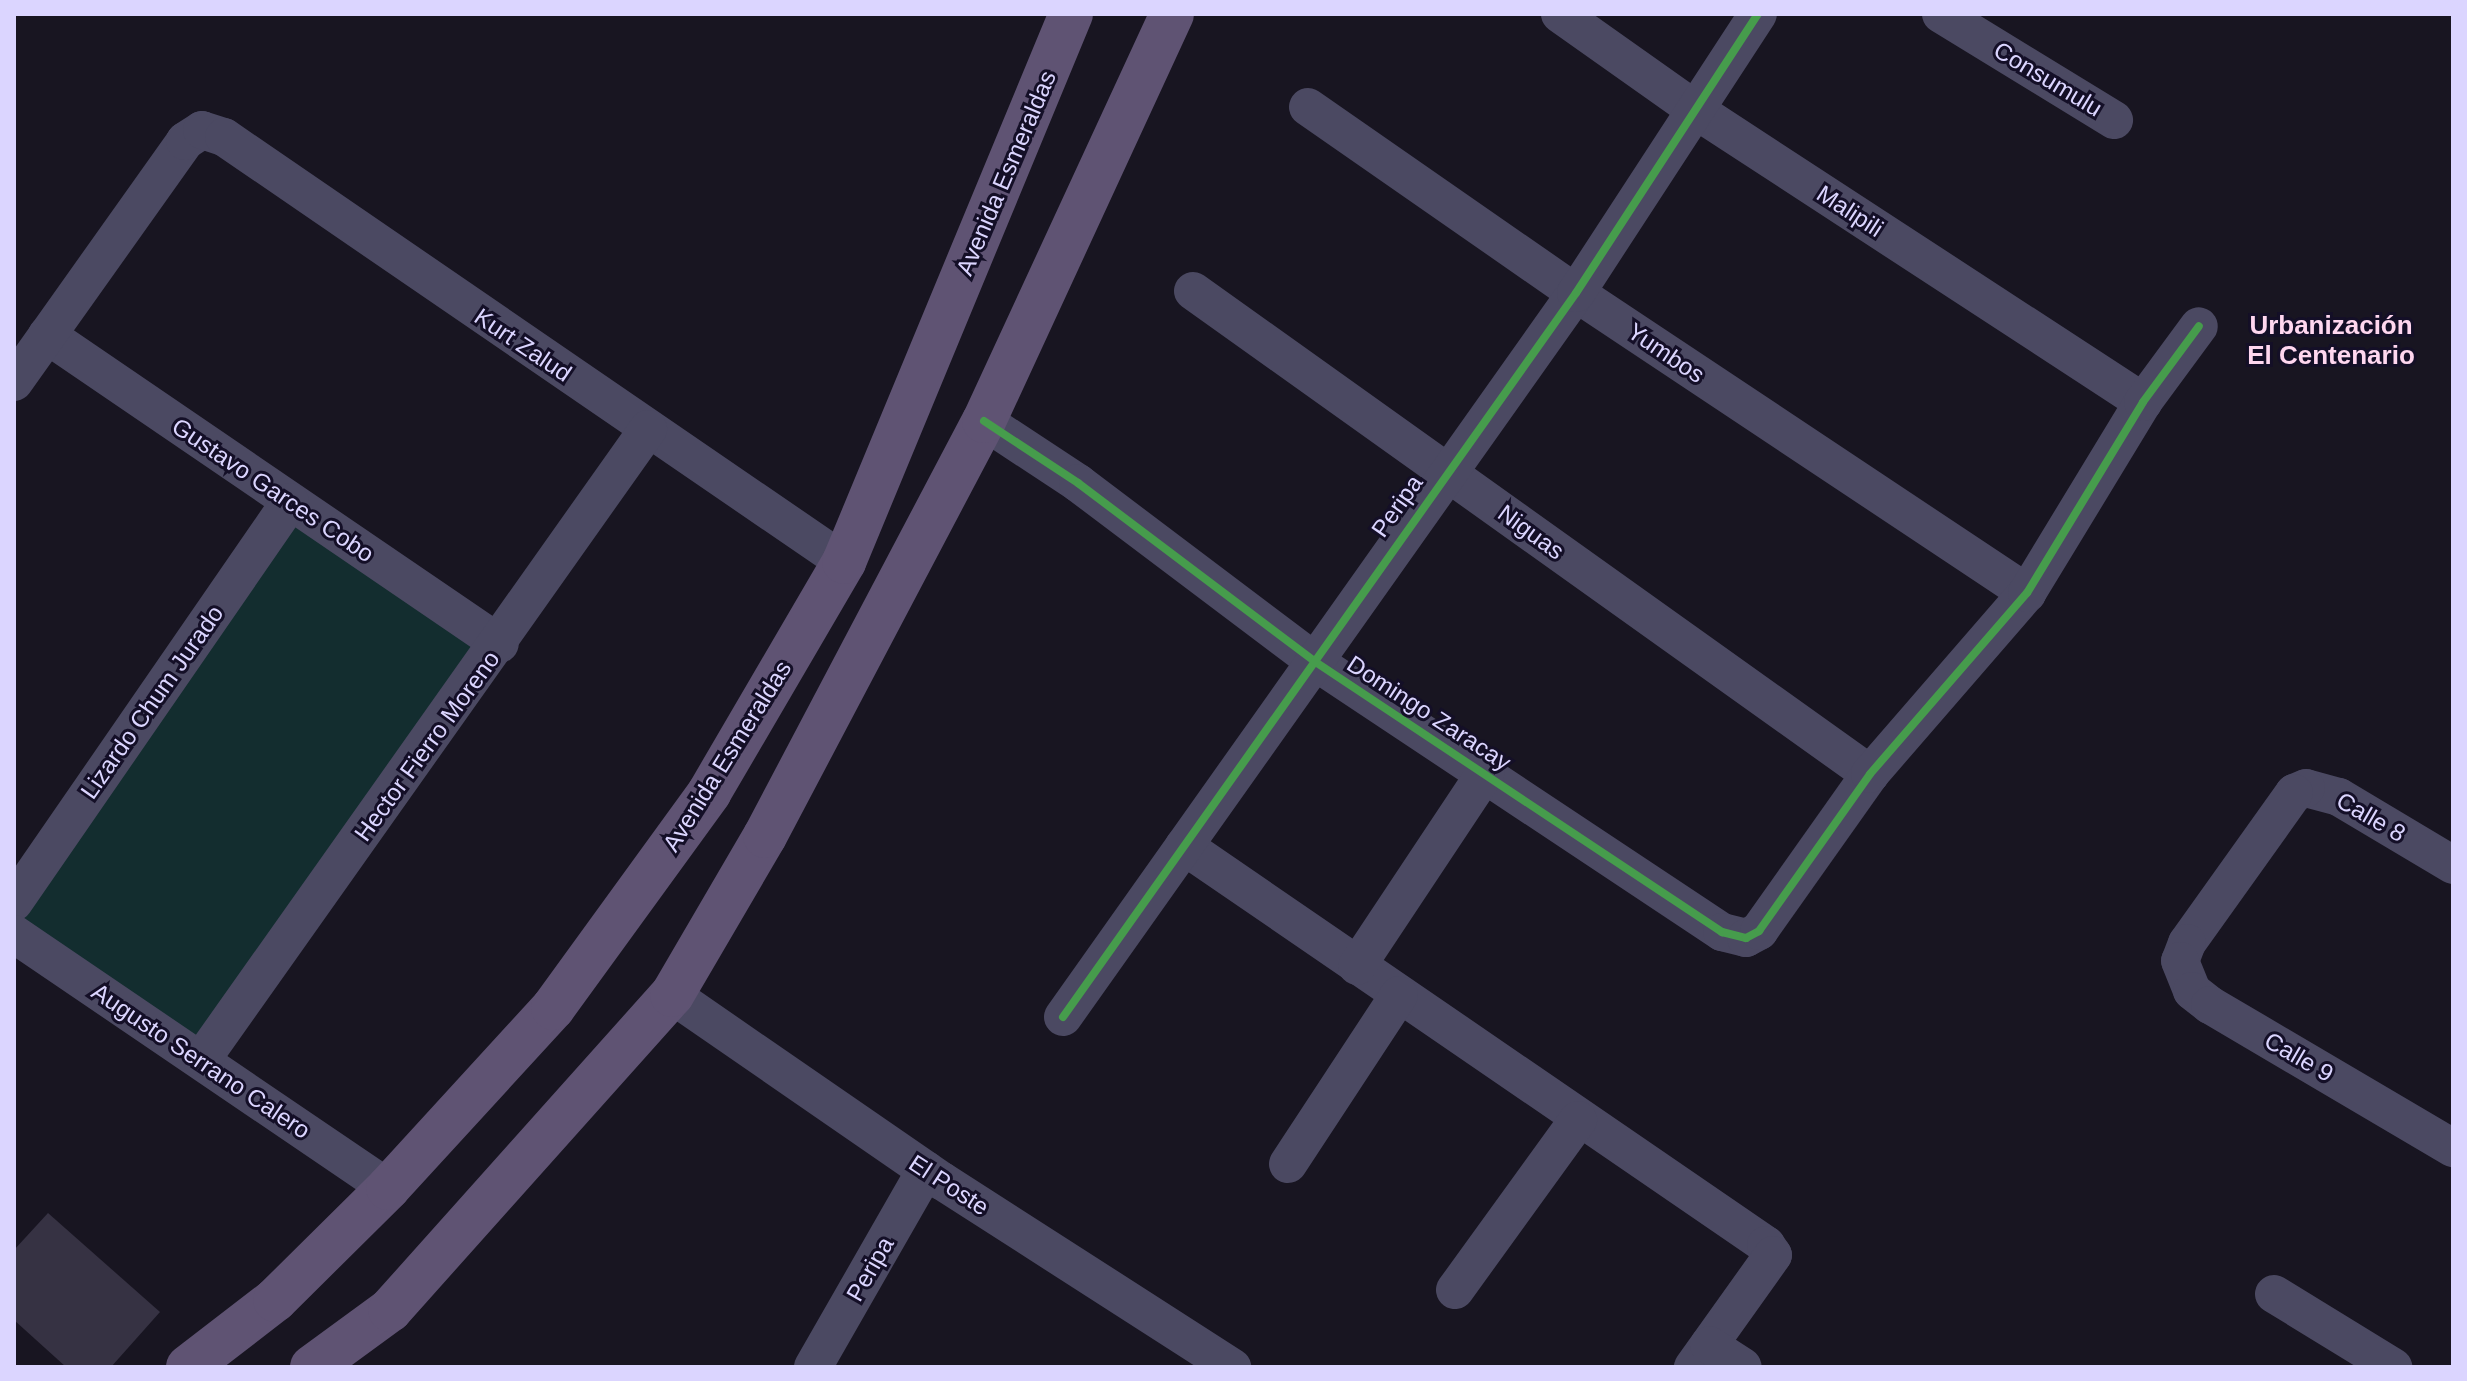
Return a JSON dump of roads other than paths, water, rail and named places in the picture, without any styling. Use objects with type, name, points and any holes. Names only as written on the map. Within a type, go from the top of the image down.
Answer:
[{"type":"main road","name":"Avenida Esmeraldas","points":[[188,1367],[275,1300],[388,1188],[571,983],[709,793],[844,562],[1071,14]]},
{"type":"main road","points":[[312,1367],[390,1310],[672,995],[765,836],[984,421],[1172,14]]},
{"type":"street","name":"Malipili","points":[[1560,14],[1697,111],[2143,402]]},
{"type":"street","name":"Peripa","points":[[1063,1017],[1446,472],[1576,293],[1758,14]]},
{"type":"street","name":"Consumulu","points":[[1941,14],[2114,120]]},
{"type":"street","name":"Yumbos","points":[[1308,107],[1576,293],[2027,593]]},
{"type":"street","name":"Kurt Zalud","points":[[47,335],[185,141],[202,130],[224,137],[844,562]]},
{"type":"street","name":"Niguas","points":[[1193,291],[1870,774]]},
{"type":"street","points":[[1870,774],[2027,593],[2143,402],[2199,326]]},
{"type":"street","points":[[14,382],[47,335]]},
{"type":"street","name":"Gustavo Garces Cobo","points":[[47,335],[500,644]]},
{"type":"street","name":"Domingo Zaracay","points":[[984,421],[1078,483],[1314,661],[1722,932],[1746,938],[1759,931],[1870,774]]},
{"type":"street","name":"Hector Fierro Moreno","points":[[202,1059],[500,644],[648,429]]},
{"type":"street","name":"Lizardo Chum Jurado","points":[[14,902],[290,502]]},
{"type":"street","points":[[1357,966],[1485,773]]},
{"type":"street","name":"Calle 8","points":[[2187,943],[2286,800],[2306,788],[2323,790],[2453,865]]},
{"type":"street","points":[[1184,846],[1578,1120],[1766,1245],[1773,1255],[1701,1356],[1743,1367]]},
{"type":"street","name":"Augusto Serrano Calero","points":[[14,934],[388,1188]]},
{"type":"street","name":"Calle 9","points":[[2187,943],[2180,961],[2192,991],[2453,1148]]},
{"type":"street","name":"El Poste","points":[[672,995],[926,1170],[1232,1367]]},
{"type":"street","points":[[1288,1164],[1399,995]]},
{"type":"street","points":[[1455,1290],[1578,1120]]},
{"type":"street","name":"Peripa","points":[[813,1367],[926,1170]]},
{"type":"street","points":[[2274,1294],[2393,1367]]},
{"type":"district","name":"Urbanización El Centenario","points":[[2331,341]]}]
